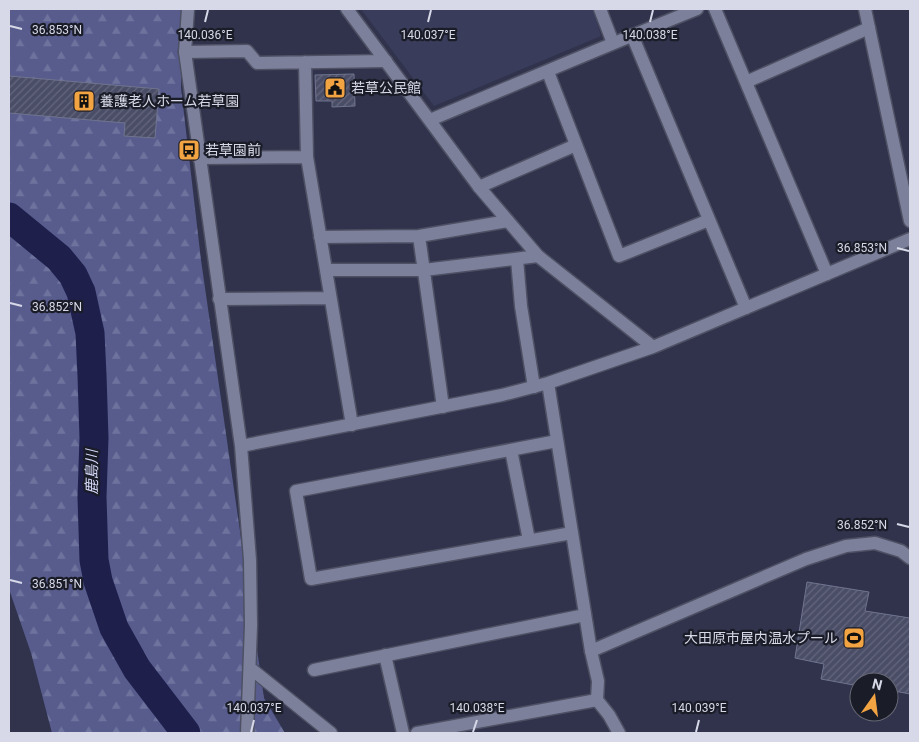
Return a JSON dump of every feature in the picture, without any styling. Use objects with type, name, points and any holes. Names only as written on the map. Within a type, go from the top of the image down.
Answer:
[{"type":"street","points":[[188,9],[184,52],[240,446],[250,560],[251,625],[247,733]]},
{"type":"street","points":[[347,9],[479,187],[538,256],[653,347]]},
{"type":"street","points":[[600,9],[613,43]]},
{"type":"street","points":[[430,120],[696,9]]},
{"type":"street","points":[[715,9],[827,274]]},
{"type":"street","points":[[865,9],[910,221]]},
{"type":"street","points":[[746,82],[869,28]]},
{"type":"street","points":[[632,35],[746,308]]},
{"type":"street","points":[[184,52],[247,51],[257,63],[386,61]]},
{"type":"street","points":[[305,62],[307,157],[352,425]]},
{"type":"street","points":[[548,72],[619,256],[709,220]]},
{"type":"street","points":[[479,187],[576,146]]},
{"type":"street","points":[[199,158],[307,157]]},
{"type":"street","points":[[320,237],[418,236],[508,221]]},
{"type":"street","points":[[418,236],[443,407]]},
{"type":"street","points":[[240,446],[502,395],[548,383],[653,347],[910,239]]},
{"type":"street","points":[[326,270],[424,270],[538,256]]},
{"type":"street","points":[[517,259],[534,387]]},
{"type":"street","points":[[219,299],[330,298]]},
{"type":"street","points":[[548,383],[591,652],[598,682],[597,700],[609,715],[619,733]]},
{"type":"street","points":[[557,441],[296,491],[311,579],[572,533]]},
{"type":"street","points":[[511,450],[529,540]]},
{"type":"street","points":[[591,652],[798,563],[846,546],[875,543],[902,551],[910,558]]},
{"type":"street","points":[[314,670],[585,614]]},
{"type":"street","points":[[385,656],[403,733]]},
{"type":"street","points":[[250,668],[331,733]]},
{"type":"street","points":[[417,733],[597,700]]},
{"type":"shaded area","points":[[361,9],[593,9],[601,36],[434,106]]},
{"type":"green space","points":[[9,9],[182,9],[181,88],[201,260],[264,698],[285,733],[52,733],[31,653],[9,589]]},
{"type":"building","name":"若草公民館","points":[[354,74],[355,106],[332,107],[332,101],[316,101],[315,75]]},
{"type":"building","name":"養護老人ホーム若草園","points":[[9,76],[159,89],[155,138],[124,136],[125,123],[9,113]]},
{"type":"building","name":"大田原市屋内温水プール","points":[[807,582],[869,592],[865,611],[910,618],[910,694],[899,692],[899,672],[849,672],[849,684],[821,679],[824,664],[795,658]]},
{"type":"waterway","name":"鹿島川","points":[[9,217],[59,258],[73,275],[81,292],[90,333],[94,438],[92,497],[94,560],[98,581],[114,628],[137,669],[186,733]]},
{"type":"place","name":"若草公民館","points":[[335,88]]},
{"type":"place","name":"養護老人ホーム若草園","points":[[84,101]]},
{"type":"place","name":"若草園前","points":[[189,150]]},
{"type":"place","name":"大田原市屋内温水プール","points":[[854,638]]}]
